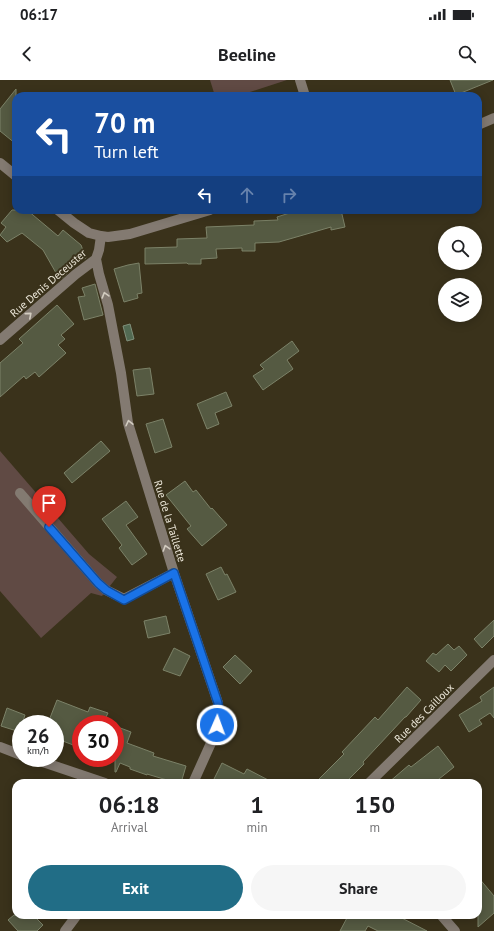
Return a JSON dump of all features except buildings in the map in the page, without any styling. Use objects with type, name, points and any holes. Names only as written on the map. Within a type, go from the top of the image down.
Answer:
[{"type":"street","points":[[300,80],[304,92]]},
{"type":"street","points":[[482,124],[494,118]]},
{"type":"street","points":[[0,163],[12,173]]},
{"type":"street","points":[[63,214],[89,233],[108,237],[130,234],[197,214]]},
{"type":"street","name":"Rue Denis Deceuster","points":[[0,340],[76,274],[96,259],[100,250],[101,236]]},
{"type":"street","name":"Rue de la Taillette","points":[[96,259],[108,305],[121,373],[128,423],[174,573],[218,703],[219,716],[212,743],[195,779]]},
{"type":"street","points":[[20,493],[98,583],[106,590],[124,600],[174,573]]},
{"type":"street","name":"Rue des Cailloux","points":[[374,779],[494,660]]},
{"type":"street","points":[[0,747],[12,751]]},
{"type":"street","points":[[58,767],[93,779]]},
{"type":"street","points":[[65,931],[74,919]]},
{"type":"street","points":[[444,919],[455,931]]},
{"type":"shaded area","points":[[210,80],[287,80],[250,92],[214,92]]},
{"type":"shaded area","points":[[130,324],[134,339],[127,341],[123,326]]},
{"type":"shaded area","points":[[0,451],[89,554],[117,577],[102,596],[91,593],[41,638],[0,591]]},
{"type":"route","points":[[49,527],[98,583],[106,590],[124,600],[174,573],[218,703],[219,716],[217,725]]}]
